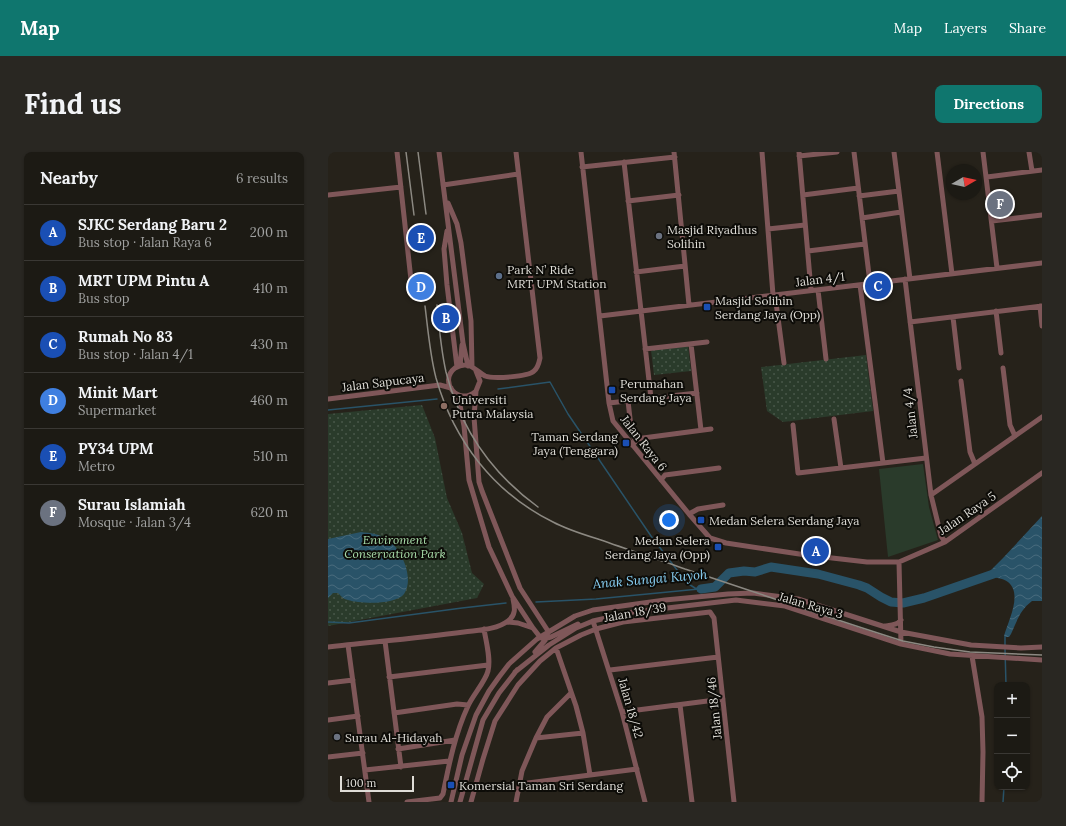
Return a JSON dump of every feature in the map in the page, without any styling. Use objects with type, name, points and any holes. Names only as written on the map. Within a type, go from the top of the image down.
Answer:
[{"type":"street","points":[[397,152],[411,280]]},
{"type":"street","points":[[439,152],[463,343],[472,368],[480,380],[476,390],[474,417],[482,491],[520,588],[548,631],[547,638],[543,644],[515,672],[499,693],[483,720],[460,802]]},
{"type":"street","points":[[458,366],[472,368],[485,376],[492,378],[528,374],[534,371],[539,365],[540,358],[516,152]]},
{"type":"street","name":"Jalan Raya 6","points":[[581,152],[609,403],[615,425],[634,443],[661,480],[710,538],[726,543],[806,555],[867,562],[899,562]]},
{"type":"street","points":[[762,152],[774,295],[784,363]]},
{"type":"street","points":[[811,290],[799,154],[837,152]]},
{"type":"street","points":[[854,152],[870,283]]},
{"type":"street","name":"Jalan 4/4","points":[[894,152],[902,212],[910,322],[926,458],[931,495],[941,536],[945,542]]},
{"type":"street","points":[[937,152],[952,274]]},
{"type":"street","points":[[984,152],[997,268]]},
{"type":"street","points":[[1029,152],[1032,171]]},
{"type":"street","points":[[582,167],[675,154],[689,305]]},
{"type":"street","points":[[624,162],[651,398]]},
{"type":"street","points":[[987,177],[1042,170]]},
{"type":"street","points":[[443,185],[518,174]]},
{"type":"street","points":[[328,196],[401,187]]},
{"type":"street","points":[[803,195],[858,188]]},
{"type":"street","points":[[859,196],[899,191]]},
{"type":"street","points":[[628,201],[679,196]]},
{"type":"street","points":[[446,199],[457,224],[461,243],[472,321],[472,368]]},
{"type":"street","points":[[862,218],[902,212]]},
{"type":"street","points":[[447,214],[447,234],[444,249],[447,285],[458,366]]},
{"type":"street","points":[[992,221],[1042,215]]},
{"type":"street","points":[[768,229],[805,225]]},
{"type":"street","points":[[808,250],[865,244]]},
{"type":"street","name":"Jalan 4/1","points":[[600,316],[1042,263]]},
{"type":"street","points":[[636,272],[685,266]]},
{"type":"street","points":[[860,285],[883,463]]},
{"type":"street","points":[[818,290],[826,359]]},
{"type":"street","points":[[910,322],[1041,306],[1042,326]]},
{"type":"street","points":[[996,311],[1001,353]]},
{"type":"street","points":[[953,317],[960,368]]},
{"type":"street","points":[[645,349],[707,342]]},
{"type":"street","points":[[451,388],[449,379],[450,374],[458,366],[463,343]]},
{"type":"street","points":[[691,344],[701,430]]},
{"type":"street","points":[[1003,368],[1010,425],[1015,436]]},
{"type":"street","points":[[440,385],[449,379]]},
{"type":"street","points":[[961,381],[970,452],[975,464]]},
{"type":"street","points":[[440,385],[451,388],[458,395],[464,426],[469,480],[489,547],[512,596],[538,638],[547,638],[583,621],[602,618]]},
{"type":"street","name":"Jalan Sapucaya","points":[[328,399],[440,385]]},
{"type":"street","points":[[458,395],[468,396],[476,390]]},
{"type":"street","points":[[609,403],[697,393]]},
{"type":"street","points":[[628,401],[634,443],[643,438],[711,429]]},
{"type":"street","points":[[931,495],[1042,417]]},
{"type":"street","points":[[834,419],[841,468]]},
{"type":"street","points":[[793,425],[798,473],[926,458]]},
{"type":"street","points":[[661,480],[665,475],[719,468]]},
{"type":"street","name":"Jalan Raya 5","points":[[899,562],[945,542],[1042,473]]},
{"type":"street","points":[[689,514],[698,509],[723,505]]},
{"type":"street","points":[[899,562],[901,644]]},
{"type":"street","name":"Jalan Raya 3","points":[[451,802],[462,755],[480,709],[489,691],[509,664],[548,631],[575,616],[602,608],[673,599],[753,593],[798,599],[901,632],[970,645],[1021,648],[1042,647]]},
{"type":"street","points":[[328,647],[494,627],[507,622],[513,617],[515,610],[512,596]]},
{"type":"street","name":"Jalan Raya 3","points":[[515,672],[549,645],[576,628],[593,621],[633,612],[728,600],[746,600],[784,606],[901,644],[950,654],[1020,657],[1042,660]]},
{"type":"street","name":"Jalan 18/39","points":[[471,802],[483,759],[496,721],[518,685],[540,660],[556,648],[596,629],[623,622],[710,612]]},
{"type":"street","name":"Jalan 18/46","points":[[710,612],[714,618],[734,802]]},
{"type":"street","points":[[880,626],[898,623],[901,617]]},
{"type":"street","name":"Jalan 18/42","points":[[593,621],[610,670],[645,802]]},
{"type":"street","points":[[507,622],[518,623],[533,628]]},
{"type":"street","points":[[543,623],[558,626]]},
{"type":"street","points":[[407,802],[440,798],[443,794],[449,761],[455,740],[468,705],[487,674],[488,665],[484,629]]},
{"type":"street","points":[[385,641],[401,767]]},
{"type":"street","points":[[348,645],[369,802]]},
{"type":"street","points":[[556,648],[576,706],[583,733],[590,775]]},
{"type":"street","points":[[972,656],[982,717],[982,802]]},
{"type":"street","points":[[610,670],[718,657]]},
{"type":"street","points":[[389,677],[488,665]]},
{"type":"street","points":[[328,683],[353,680]]},
{"type":"street","points":[[516,802],[522,771],[536,738],[547,717],[571,693]]},
{"type":"street","points":[[622,712],[723,699]]},
{"type":"street","points":[[394,713],[457,704],[468,705]]},
{"type":"street","points":[[680,704],[692,802]]},
{"type":"street","points":[[328,720],[358,716]]},
{"type":"street","points":[[536,738],[583,733]]},
{"type":"street","points":[[398,749],[455,740]]},
{"type":"street","points":[[328,757],[363,753]]},
{"type":"street","points":[[365,770],[449,761]]},
{"type":"street","points":[[520,784],[637,769]]},
{"type":"green space","points":[[688,346],[691,371],[654,375],[651,350]]},
{"type":"green space","points":[[866,355],[873,411],[783,422],[767,411],[761,367]]},
{"type":"green space","name":"Enviroment Conservation Park","points":[[422,405],[435,438],[447,498],[462,533],[472,573],[484,584],[477,598],[328,626],[328,414]]},
{"type":"green space","points":[[923,464],[929,507],[938,540],[888,557],[879,469]]},
{"type":"water","points":[[1042,516],[1042,601],[1032,601],[1028,604],[1019,616],[1009,637],[1005,637],[1004,636],[1013,608],[1014,593],[1008,582],[991,575],[990,571]]},
{"type":"water","points":[[361,532],[384,537],[397,549],[405,564],[408,580],[404,594],[400,598],[386,602],[369,603],[346,600],[338,593],[333,593],[328,598],[328,539]]},
{"type":"waterway","points":[[498,389],[550,382],[568,414],[651,536],[687,583],[695,588],[701,589]]},
{"type":"waterway","points":[[328,410],[437,399]]},
{"type":"waterway","name":"Anak Sungai Kuyoh","points":[[701,589],[715,587],[729,573],[744,571],[755,572],[771,567],[818,574],[859,585],[891,602],[903,603],[924,598],[1002,571]]},
{"type":"waterway","name":"Anak Sungai Kuyoh","points":[[536,602],[596,599],[699,589]]},
{"type":"waterway","name":"Anak Sungai Kuyoh","points":[[328,622],[349,623],[506,603]]},
{"type":"waterway","points":[[1005,637],[1005,645]]},
{"type":"waterway","points":[[1005,649],[1006,682]]},
{"type":"waterway","points":[[1003,802],[1004,790]]},
{"type":"railway","points":[[406,152],[414,215]]},
{"type":"railway","points":[[418,152],[426,214]]},
{"type":"railway","points":[[437,305],[441,347],[446,372],[460,412],[469,430],[492,464],[521,494],[538,507]]},
{"type":"railway","points":[[425,306],[436,378],[444,401],[465,444],[479,463],[495,480],[512,496],[532,510],[559,525],[577,532],[903,641],[970,652],[1042,655]]},
{"type":"place","name":"Surau Islamiah","points":[[1000,204]]},
{"type":"place","name":"Masjid Riyadhus Solihin","points":[[659,236]]},
{"type":"place","name":"PY34 UPM","points":[[421,238]]},
{"type":"place","name":"Park N’ Ride MRT UPM Station","points":[[499,276]]},
{"type":"place","name":"Rumah No 83","points":[[878,286]]},
{"type":"place","name":"Minit Mart","points":[[421,287]]},
{"type":"place","name":"Masjid Solihin Serdang Jaya (Opp)","points":[[707,307]]},
{"type":"place","name":"MRT UPM Pintu A","points":[[446,318]]},
{"type":"place","name":"Perumahan Serdang Jaya","points":[[612,390]]},
{"type":"place","name":"Universiti Putra Malaysia","points":[[444,406]]},
{"type":"place","name":"Taman Serdang Jaya (Tenggara)","points":[[626,443]]},
{"type":"place","name":"Medan Selera Serdang Jaya","points":[[701,520]]},
{"type":"place","name":"Medan Selera Serdang Jaya (Opp)","points":[[718,547]]},
{"type":"place","name":"SJKC Serdang Baru 2","points":[[816,551]]},
{"type":"place","name":"Surau Al-Hidayah","points":[[337,737]]},
{"type":"place","name":"Komersial Taman Sri Serdang","points":[[451,785]]}]
